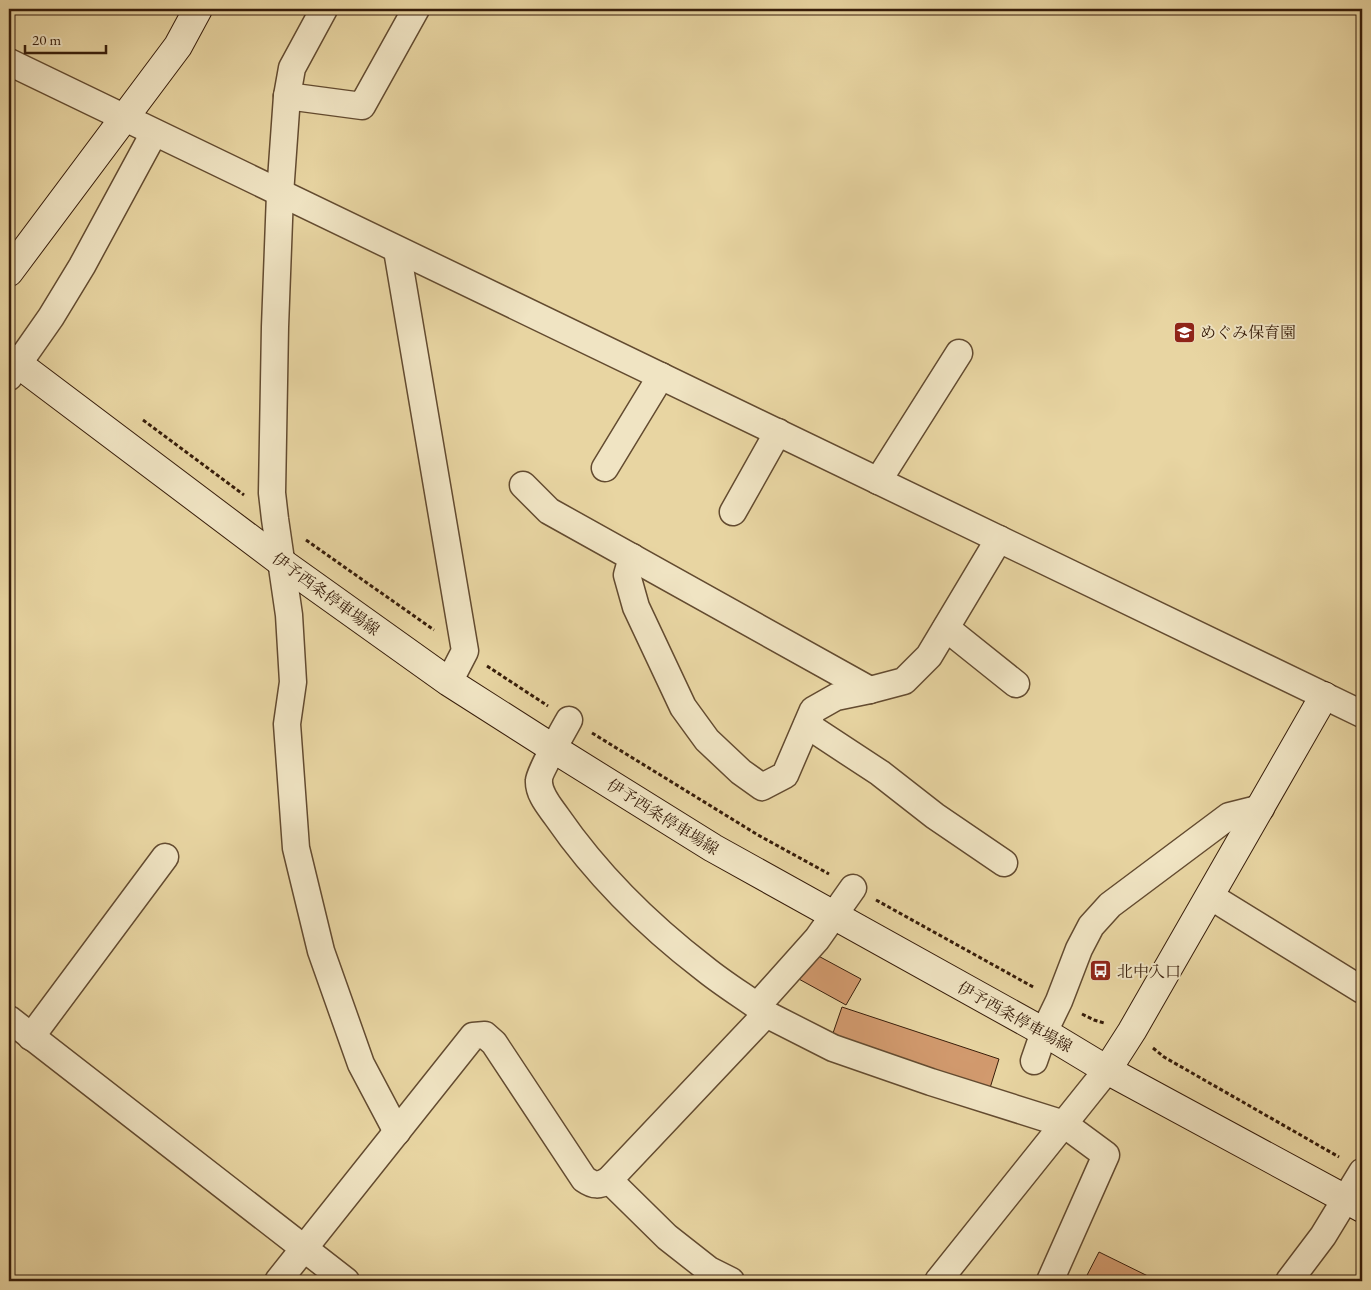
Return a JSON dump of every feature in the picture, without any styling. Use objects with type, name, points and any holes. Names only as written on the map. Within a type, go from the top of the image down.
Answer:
[{"type":"main road","points":[[9,272],[178,46],[198,9]]},
{"type":"main road","name":"伊予西条停車場線","points":[[12,366],[449,682],[554,749],[713,848],[1044,1032],[1107,1070],[1354,1204]]},
{"type":"main road","points":[[1107,1070],[1132,1031],[1324,696]]},
{"type":"street","points":[[324,9],[292,68],[287,96],[280,194],[272,494],[290,625],[293,682],[287,724],[296,848],[321,951],[361,1064],[397,1132]]},
{"type":"street","points":[[287,96],[362,106],[416,9]]},
{"type":"street","points":[[9,62],[1362,714]]},
{"type":"street","points":[[12,366],[82,266],[154,133]]},
{"type":"street","points":[[397,250],[465,652],[449,682]]},
{"type":"street","points":[[878,481],[959,353]]},
{"type":"street","points":[[605,468],[661,376]]},
{"type":"street","points":[[733,512],[778,432]]},
{"type":"street","points":[[523,485],[549,511],[870,690]]},
{"type":"street","points":[[632,557],[627,575],[636,607],[683,707],[707,740],[741,772],[762,787],[785,775],[813,710],[836,698],[904,681],[929,656],[999,539]]},
{"type":"street","points":[[946,628],[1016,684]]},
{"type":"street","points":[[569,720],[538,779],[541,792],[569,834],[602,875],[651,924],[705,969],[762,1010],[834,1048],[931,1082],[1064,1124],[1106,1155],[1050,1281]]},
{"type":"street","points":[[807,725],[880,773],[935,816],[1004,863]]},
{"type":"street","points":[[1034,1061],[1044,1032],[1059,1001],[1079,949],[1091,926],[1110,905],[1229,816],[1260,808]]},
{"type":"street","points":[[31,1036],[165,856]]},
{"type":"street","points":[[278,1281],[473,1036],[485,1035],[494,1043],[584,1179],[592,1184],[600,1185],[609,1180],[762,1010],[817,939],[853,888]]},
{"type":"street","points":[[1210,896],[1362,990]]},
{"type":"street","points":[[9,1019],[346,1281]]},
{"type":"street","points":[[938,1281],[1107,1070]]},
{"type":"street","points":[[1289,1281],[1323,1236],[1354,1204],[1354,1166]]},
{"type":"street","points":[[609,1180],[667,1236],[708,1270],[731,1281]]},
{"type":"path","points":[[143,420],[274,519],[465,652],[569,720],[758,835],[853,888],[1094,1020],[1132,1031],[1164,1058],[1354,1166]]},
{"type":"building","points":[[811,952],[861,979],[846,1005],[797,978]]},
{"type":"building","points":[[842,1007],[999,1059],[990,1088],[832,1036]]},
{"type":"building","points":[[1099,1252],[1158,1281],[1084,1281]]},
{"type":"place","name":"めぐみ保育園","points":[[1184,332]]},
{"type":"place","name":"北中入口","points":[[1101,971]]}]
